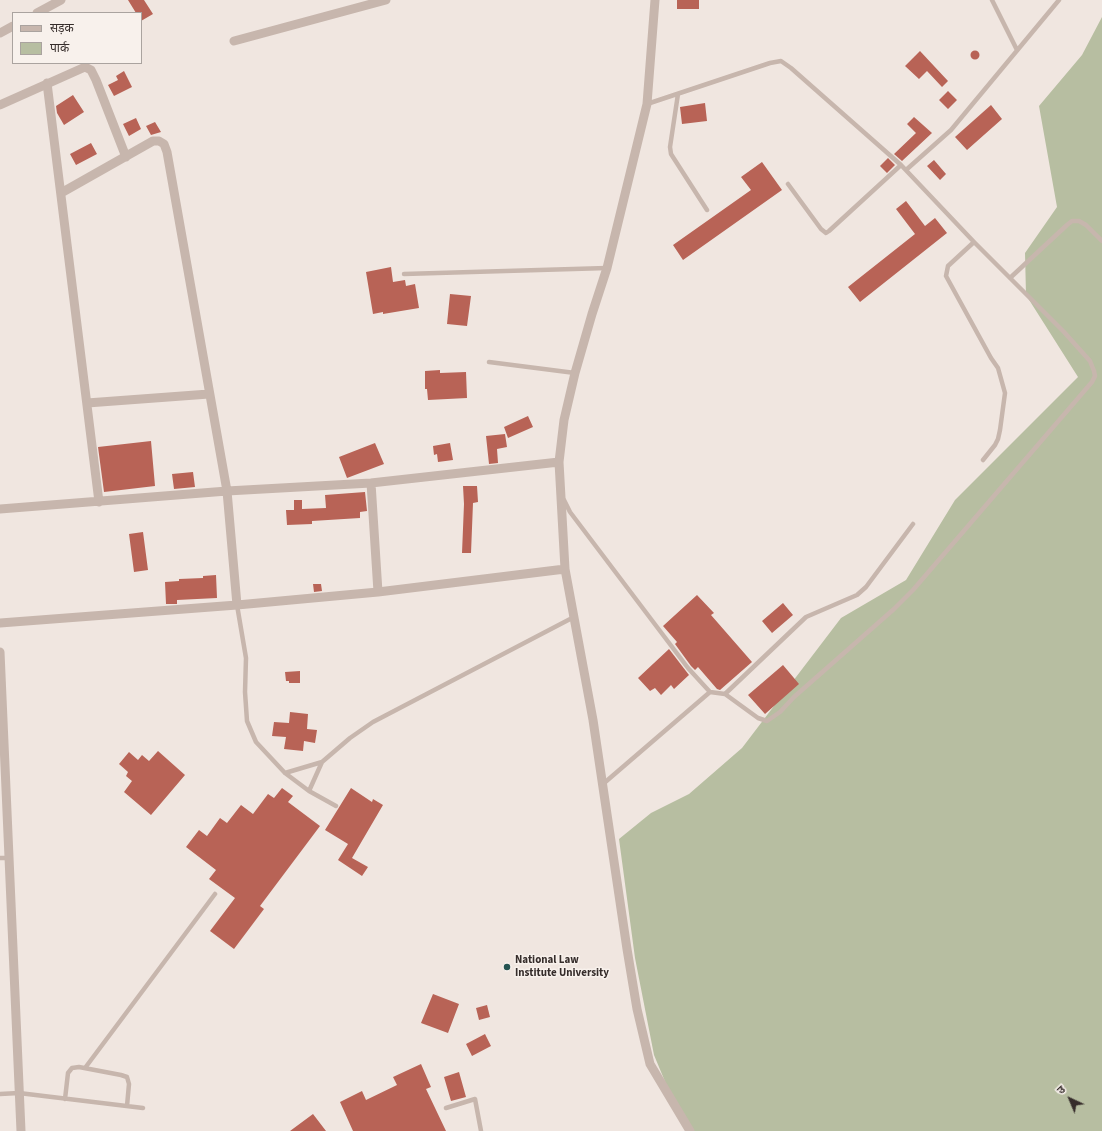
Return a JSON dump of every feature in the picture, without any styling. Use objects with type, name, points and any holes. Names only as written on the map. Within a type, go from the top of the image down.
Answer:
[{"type":"street","points":[[39,12],[61,0]]},
{"type":"street","points":[[234,41],[386,0]]},
{"type":"street","points":[[655,0],[647,104],[608,268],[592,314],[575,373],[564,420],[560,462],[565,569],[593,720],[637,1009],[650,1064],[686,1130]]},
{"type":"street","points":[[0,33],[12,27]]},
{"type":"street","points":[[0,105],[85,67],[91,70],[96,80],[126,157]]},
{"type":"street","points":[[47,83],[99,502]]},
{"type":"street","points":[[61,193],[153,141],[159,141],[164,144],[227,491],[237,605]]},
{"type":"street","points":[[87,403],[209,394]]},
{"type":"street","points":[[0,509],[227,491],[371,482],[560,462]]},
{"type":"street","points":[[371,482],[378,592]]},
{"type":"street","points":[[0,623],[237,605],[378,592],[565,569]]},
{"type":"street","points":[[0,652],[4,858],[21,1131]]},
{"type":"lane","points":[[992,0],[1017,50]]},
{"type":"lane","points":[[906,170],[951,130],[1059,0]]},
{"type":"lane","points":[[561,494],[570,512],[688,668],[710,692],[725,694],[758,718],[767,721],[780,712],[794,697],[908,595],[1092,382],[1095,376],[1090,361],[1064,332],[974,242],[906,170],[791,68],[781,61],[770,63],[647,104]]},
{"type":"lane","points":[[678,94],[670,147],[671,154],[707,210]]},
{"type":"lane","points":[[788,184],[821,229],[826,233],[901,165]]},
{"type":"lane","points":[[1010,278],[1072,222],[1079,221],[1086,225],[1102,241]]},
{"type":"lane","points":[[974,242],[948,266],[946,276],[998,368],[1005,393],[998,438],[995,445],[983,460]]},
{"type":"lane","points":[[404,274],[608,268]]},
{"type":"lane","points":[[489,362],[575,373]]},
{"type":"lane","points":[[725,694],[806,616],[857,595],[866,587],[913,524]]},
{"type":"lane","points":[[237,605],[246,658],[245,692],[247,721],[256,742],[285,773],[309,791],[336,806]]},
{"type":"lane","points":[[285,773],[322,762],[350,738],[373,722],[574,617]]},
{"type":"lane","points":[[603,784],[710,692]]},
{"type":"lane","points":[[309,791],[322,762]]},
{"type":"lane","points":[[86,1068],[215,894]]},
{"type":"lane","points":[[65,1099],[68,1073],[72,1068],[79,1067],[127,1077],[129,1084],[126,1106]]},
{"type":"lane","points":[[0,1094],[19,1093],[143,1108]]},
{"type":"lane","points":[[446,1108],[475,1099],[481,1131]]},
{"type":"green space","points":[[1102,17],[1102,1131],[689,1131],[681,1120],[654,1055],[635,958],[619,839],[651,813],[689,794],[742,748],[841,618],[906,580],[955,500],[1078,377],[1026,295],[1025,253],[1057,207],[1039,106],[1082,55]]},
{"type":"building","points":[[128,0],[144,0],[153,14],[142,20],[142,12],[135,12]]},
{"type":"building","points":[[677,0],[699,0],[699,9],[677,9]]},
{"type":"building","points":[[920,51],[948,81],[942,87],[927,71],[919,79],[905,66]]},
{"type":"building","points":[[973,51],[977,51],[979,55],[977,59],[973,59],[971,57],[971,53]]},
{"type":"building","points":[[124,71],[132,87],[114,96],[108,85],[118,80],[116,76]]},
{"type":"building","points":[[948,91],[957,100],[948,109],[939,100]]},
{"type":"building","points":[[73,95],[84,112],[64,125],[57,113],[56,106]]},
{"type":"building","points":[[705,103],[707,121],[682,124],[680,107]]},
{"type":"building","points":[[991,105],[1002,119],[967,150],[955,137]]},
{"type":"building","points":[[914,117],[932,133],[902,161],[894,154],[916,133],[907,124]]},
{"type":"building","points":[[136,118],[141,129],[129,136],[123,124]]},
{"type":"building","points":[[155,122],[161,132],[151,135],[146,126]]},
{"type":"building","points":[[91,143],[97,154],[76,165],[70,154]]},
{"type":"building","points":[[888,158],[895,165],[887,173],[880,166]]},
{"type":"building","points":[[934,160],[946,174],[940,180],[927,166]]},
{"type":"building","points":[[762,162],[782,190],[683,260],[673,245],[751,190],[741,177]]},
{"type":"building","points":[[906,201],[925,226],[935,218],[947,233],[860,302],[848,287],[915,234],[896,209]]},
{"type":"building","points":[[391,267],[393,282],[405,280],[406,286],[415,284],[419,308],[383,314],[383,312],[373,314],[366,272]]},
{"type":"building","points":[[450,294],[471,296],[467,326],[447,324]]},
{"type":"building","points":[[440,370],[440,373],[466,372],[467,398],[428,400],[427,389],[425,389],[425,371]]},
{"type":"building","points":[[528,416],[533,427],[508,438],[504,427]]},
{"type":"building","points":[[505,434],[507,447],[497,449],[498,463],[489,464],[486,436]]},
{"type":"building","points":[[151,441],[155,486],[104,492],[98,447]]},
{"type":"building","points":[[375,443],[384,464],[347,478],[339,457]]},
{"type":"building","points":[[450,443],[453,460],[438,462],[437,454],[434,455],[433,446]]},
{"type":"building","points":[[193,472],[195,487],[174,489],[172,474]]},
{"type":"building","points":[[463,486],[477,486],[478,502],[473,503],[471,553],[462,553],[464,504]]},
{"type":"building","points":[[365,492],[367,511],[360,512],[360,518],[312,521],[312,524],[287,525],[286,510],[294,510],[294,500],[302,500],[302,509],[326,508],[325,495]]},
{"type":"building","points":[[143,532],[148,570],[134,572],[129,534]]},
{"type":"building","points":[[216,575],[217,598],[177,600],[177,604],[166,604],[165,582],[179,581],[179,579],[203,578],[203,576]]},
{"type":"building","points":[[313,584],[321,584],[322,591],[314,592]]},
{"type":"building","points":[[697,595],[714,613],[711,615],[752,662],[720,690],[717,689],[698,667],[695,670],[691,666],[675,644],[677,642],[663,626]]},
{"type":"building","points":[[783,603],[793,615],[772,633],[762,621]]},
{"type":"building","points":[[669,649],[689,675],[674,689],[671,685],[661,695],[655,688],[650,691],[638,678]]},
{"type":"building","points":[[783,665],[799,684],[765,714],[748,695]]},
{"type":"building","points":[[300,671],[300,683],[289,683],[289,681],[286,681],[285,672]]},
{"type":"building","points":[[290,712],[308,714],[307,729],[317,730],[315,743],[304,741],[303,751],[284,749],[286,737],[272,736],[274,722],[289,723]]},
{"type":"building","points":[[158,751],[185,775],[151,815],[124,792],[132,781],[126,776],[128,772],[119,764],[129,752],[138,760],[142,755],[149,761]]},
{"type":"building","points":[[282,788],[293,796],[288,802],[320,826],[260,906],[264,909],[234,949],[210,931],[235,898],[209,879],[216,870],[186,847],[199,830],[207,836],[220,818],[227,823],[241,805],[253,814],[268,794],[274,798]]},
{"type":"building","points":[[351,788],[372,802],[373,799],[383,805],[352,858],[368,867],[362,876],[338,860],[348,844],[325,830]]},
{"type":"building","points":[[433,994],[459,1004],[448,1033],[421,1023]]},
{"type":"building","points":[[487,1005],[490,1017],[479,1020],[476,1008]]},
{"type":"building","points":[[485,1034],[491,1046],[472,1056],[466,1044]]},
{"type":"building","points":[[421,1064],[431,1087],[426,1089],[446,1131],[353,1131],[340,1102],[362,1091],[366,1100],[397,1085],[393,1077]]},
{"type":"building","points":[[459,1072],[466,1097],[451,1101],[444,1077]]},
{"type":"building","points":[[313,1114],[326,1131],[290,1131]]},
{"type":"place","name":"National Law Institute University","points":[[507,967]]}]
